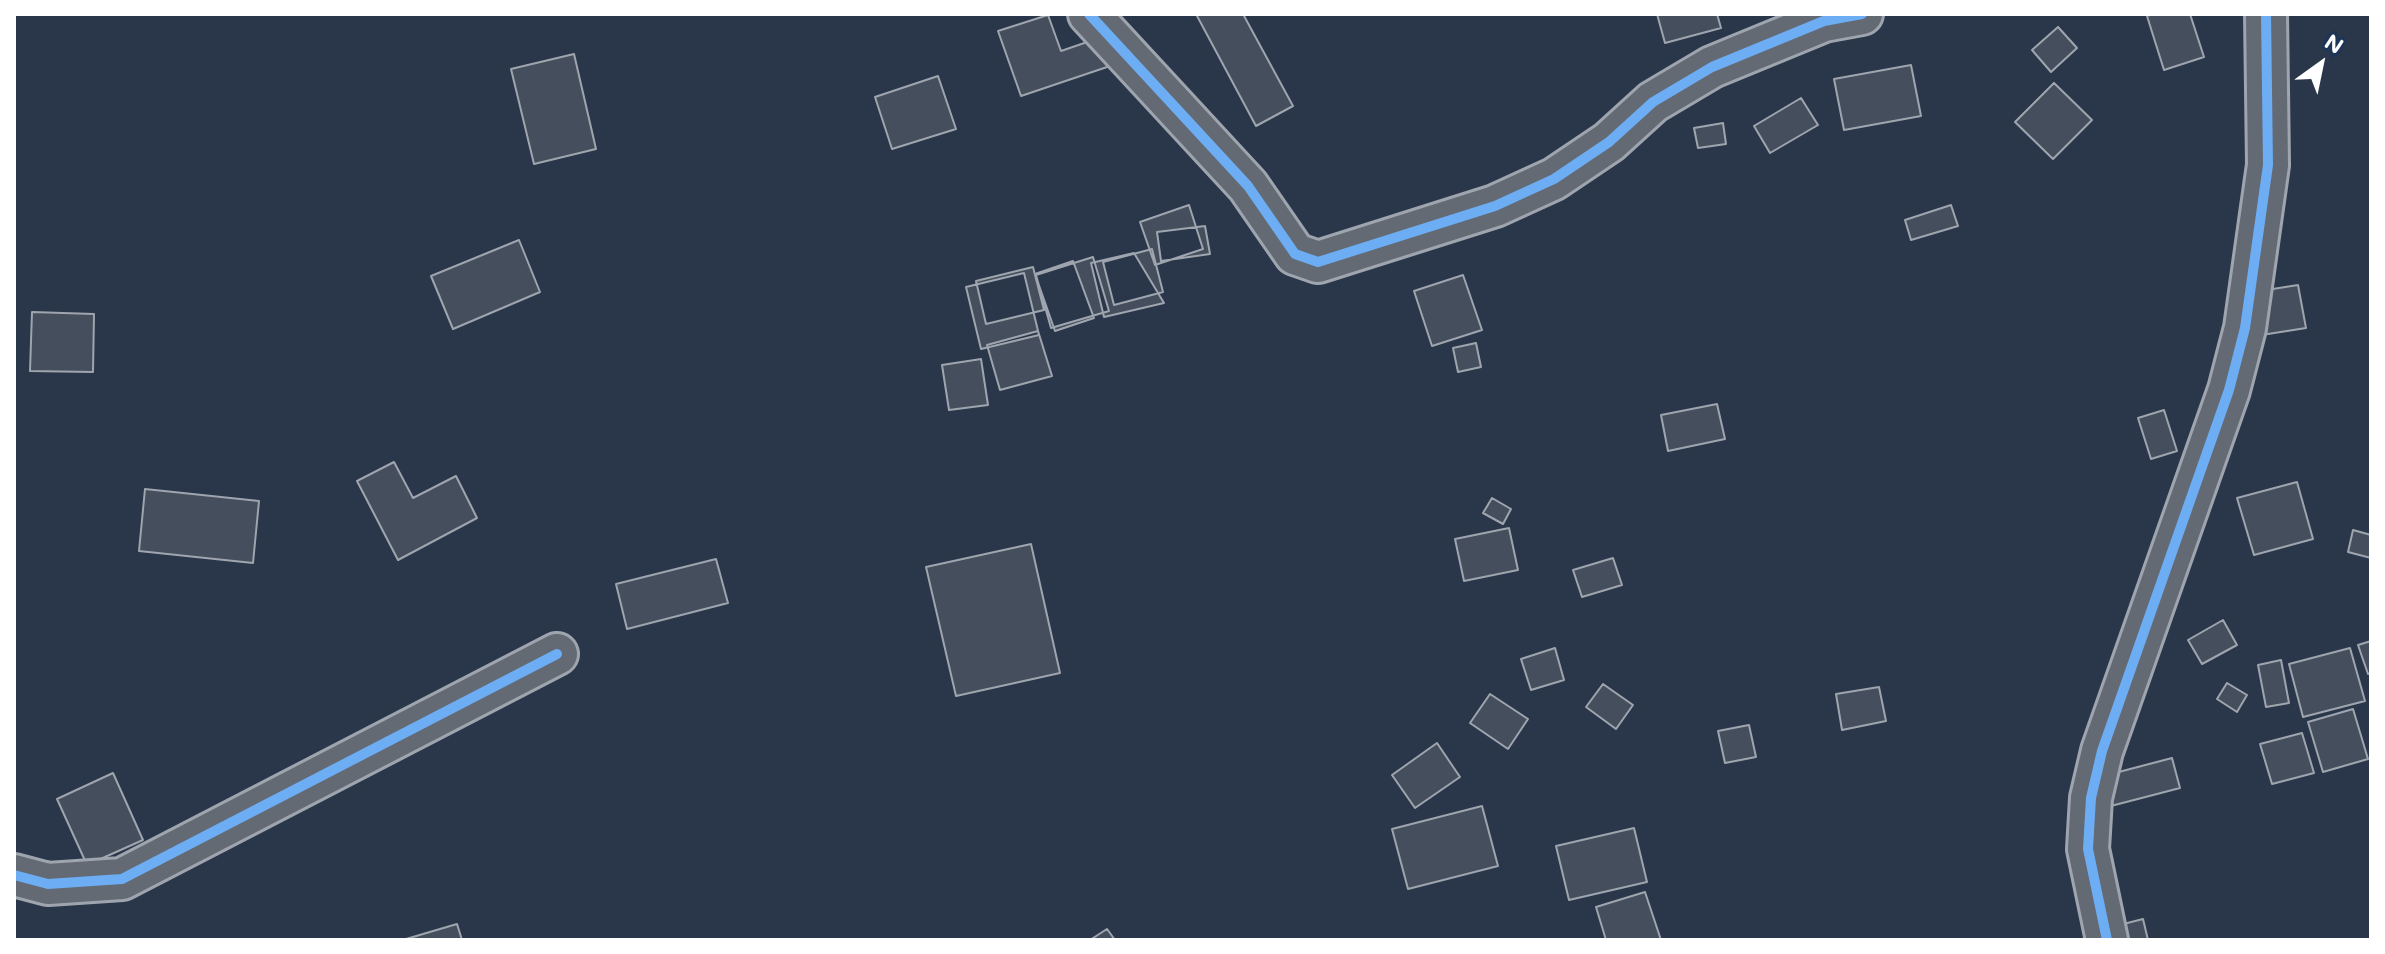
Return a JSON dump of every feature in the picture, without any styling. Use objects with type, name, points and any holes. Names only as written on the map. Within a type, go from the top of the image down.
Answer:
[{"type":"street","points":[[1089,14],[1248,186],[1295,254],[1306,261],[1318,262],[1495,206],[1554,179],[1609,142],[1653,102],[1712,67],[1824,21],[1862,14]]},
{"type":"street","points":[[2107,940],[2088,849],[2091,798],[2102,751],[2224,404],[2245,328],[2268,165],[2266,14]]},
{"type":"street","points":[[14,875],[48,884],[122,879],[557,654]]},
{"type":"building","points":[[1196,14],[1243,14],[1293,106],[1256,126]]},
{"type":"building","points":[[1657,14],[1717,14],[1721,28],[1665,43]]},
{"type":"building","points":[[2190,14],[2204,57],[2164,70],[2147,16]]},
{"type":"building","points":[[1048,15],[1061,51],[1096,39],[1116,64],[1021,96],[998,31]]},
{"type":"building","points":[[2058,27],[2077,48],[2051,72],[2032,50]]},
{"type":"building","points":[[574,54],[596,149],[534,164],[511,69]]},
{"type":"building","points":[[1911,65],[1921,116],[1844,130],[1834,79]]},
{"type":"building","points":[[938,76],[956,129],[892,149],[875,97]]},
{"type":"building","points":[[2054,83],[2092,120],[2053,159],[2015,122]]},
{"type":"building","points":[[1801,98],[1818,125],[1770,153],[1754,126]]},
{"type":"building","points":[[1723,123],[1726,144],[1698,148],[1694,128]]},
{"type":"building","points":[[1189,205],[1203,249],[1155,265],[1140,222]]},
{"type":"building","points":[[1951,205],[1958,226],[1911,240],[1905,220]]},
{"type":"building","points":[[1205,226],[1210,254],[1161,261],[1157,232]]},
{"type":"building","points":[[519,240],[540,292],[453,329],[431,276]]},
{"type":"building","points":[[1152,249],[1163,292],[1114,305],[1103,262]]},
{"type":"building","points":[[1134,253],[1164,303],[1104,317],[1091,263]]},
{"type":"building","points":[[1093,257],[1109,311],[1051,328],[1036,275]]},
{"type":"building","points":[[1073,261],[1094,318],[1055,331],[1035,274]]},
{"type":"building","points":[[1033,267],[1044,310],[986,324],[976,281]]},
{"type":"building","points":[[1024,273],[1039,335],[981,349],[966,287]]},
{"type":"building","points":[[1463,275],[1482,330],[1432,346],[1414,291]]},
{"type":"building","points":[[2298,285],[2306,328],[2249,337],[2241,294]]},
{"type":"building","points":[[32,312],[94,314],[93,372],[30,371]]},
{"type":"building","points":[[1038,331],[1052,376],[1000,390],[987,345]]},
{"type":"building","points":[[1476,343],[1481,367],[1458,372],[1453,348]]},
{"type":"building","points":[[981,359],[988,405],[949,410],[942,365]]},
{"type":"building","points":[[1717,404],[1725,439],[1668,451],[1661,415]]},
{"type":"building","points":[[2164,410],[2177,451],[2151,459],[2138,418]]},
{"type":"building","points":[[394,462],[413,498],[456,476],[477,518],[398,560],[357,481]]},
{"type":"building","points":[[2297,482],[2313,539],[2254,555],[2237,498]]},
{"type":"building","points":[[145,489],[259,501],[253,563],[139,551]]},
{"type":"building","points":[[1492,498],[1511,509],[1503,524],[1483,513]]},
{"type":"building","points":[[1509,528],[1518,570],[1464,581],[1455,539]]},
{"type":"building","points":[[2353,530],[2371,535],[2371,558],[2348,552]]},
{"type":"building","points":[[1031,544],[1060,673],[956,696],[926,567]]},
{"type":"building","points":[[1613,558],[1622,585],[1582,597],[1573,570]]},
{"type":"building","points":[[716,559],[728,603],[627,629],[616,584]]},
{"type":"building","points":[[2223,620],[2237,645],[2202,664],[2188,640]]},
{"type":"building","points":[[2371,641],[2371,673],[2368,674],[2358,645]]},
{"type":"building","points":[[1555,648],[1564,680],[1531,690],[1521,659]]},
{"type":"building","points":[[2350,648],[2365,701],[2303,717],[2289,664]]},
{"type":"building","points":[[2281,660],[2289,703],[2266,707],[2258,665]]},
{"type":"building","points":[[2227,683],[2247,695],[2237,712],[2217,699]]},
{"type":"building","points":[[1603,684],[1633,705],[1616,729],[1586,707]]},
{"type":"building","points":[[1879,687],[1886,721],[1842,730],[1836,694]]},
{"type":"building","points":[[1490,694],[1528,719],[1508,749],[1470,723]]},
{"type":"building","points":[[2353,709],[2368,759],[2323,772],[2308,722]]},
{"type":"building","points":[[1749,725],[1756,757],[1725,763],[1718,731]]},
{"type":"building","points":[[2302,733],[2314,773],[2272,784],[2260,744]]},
{"type":"building","points":[[1437,743],[1460,777],[1415,808],[1392,775]]},
{"type":"building","points":[[2172,758],[2180,788],[2084,813],[2077,783]]},
{"type":"building","points":[[113,773],[143,840],[87,865],[57,799]]},
{"type":"building","points":[[1482,806],[1498,866],[1408,889],[1392,829]]},
{"type":"building","points":[[1634,828],[1647,882],[1569,900],[1556,846]]},
{"type":"building","points":[[1645,892],[1661,940],[1606,940],[1596,907]]},
{"type":"building","points":[[2143,919],[2148,940],[2094,940],[2092,932]]},
{"type":"building","points":[[457,924],[462,940],[406,940],[406,939]]},
{"type":"building","points":[[1107,929],[1115,940],[1090,940]]},
{"type":"cycle path","points":[[1089,14],[1248,186],[1295,254],[1318,262],[1495,206],[1554,179],[1609,142],[1653,102],[1712,67],[1824,21],[1862,14]]},
{"type":"cycle path","points":[[2107,940],[2088,849],[2091,798],[2102,751],[2229,390],[2245,328],[2268,165],[2266,14]]},
{"type":"cycle path","points":[[14,875],[48,884],[122,879],[557,654]]}]
